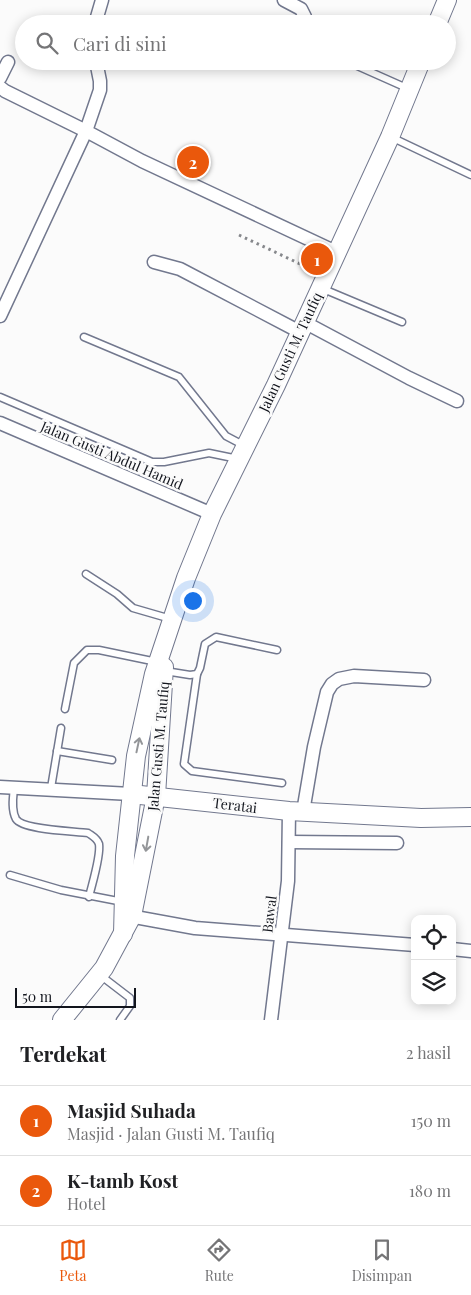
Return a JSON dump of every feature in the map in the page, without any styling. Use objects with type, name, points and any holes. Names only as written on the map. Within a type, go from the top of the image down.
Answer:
[{"type":"main road","points":[[441,15],[447,0]]},
{"type":"main road","name":"Jalan Gusti M. Taufiq","points":[[62,1020],[114,953],[123,934],[156,796],[161,667],[164,644],[186,578],[212,514],[243,453],[390,137],[417,70]]},
{"type":"main road","name":"Jalan Gusti M. Taufiq","points":[[127,911],[125,856],[131,794],[138,748],[161,667]]},
{"type":"main road","name":"Teratai","points":[[131,794],[296,812],[421,818],[471,817]]},
{"type":"street","points":[[98,15],[102,0]]},
{"type":"street","points":[[284,0],[301,9],[303,15]]},
{"type":"street","points":[[0,78],[8,62]]},
{"type":"street","points":[[0,316],[86,131],[100,90],[98,70]]},
{"type":"street","points":[[0,86],[5,91],[142,161],[336,252]]},
{"type":"street","points":[[154,262],[180,269],[457,401]]},
{"type":"street","name":"Jalan Gusti Abdul Hamid","points":[[0,422],[212,514]]},
{"type":"street","name":"Bawal","points":[[271,1020],[288,881],[289,842],[327,692],[332,684],[339,679],[354,676],[424,680]]},
{"type":"street","name":"Teratai","points":[[0,787],[51,788],[131,794]]},
{"type":"street","points":[[289,842],[397,844]]},
{"type":"street","points":[[127,911],[194,928],[411,945]]},
{"type":"street","points":[[456,949],[471,951]]},
{"type":"lane","points":[[366,70],[409,90]]},
{"type":"lane","points":[[390,137],[471,175]]},
{"type":"lane","points":[[322,282],[402,322]]},
{"type":"lane","points":[[84,337],[179,377],[226,436],[243,453]]},
{"type":"lane","points":[[0,397],[152,462],[209,453],[243,453]]},
{"type":"lane","points":[[86,574],[117,594],[133,608],[172,620]]},
{"type":"lane","points":[[277,650],[216,637],[205,644],[197,674],[184,764],[192,771],[282,783]]},
{"type":"lane","points":[[65,708],[74,663],[87,650],[99,650],[190,676],[197,674]]},
{"type":"lane","points":[[51,788],[62,728]]},
{"type":"lane","points":[[58,751],[112,760]]},
{"type":"lane","points":[[14,788],[13,811],[17,820],[27,826],[88,833],[99,843],[90,897]]},
{"type":"lane","points":[[10,875],[90,897],[127,911]]},
{"type":"lane","points":[[99,974],[130,998],[130,1006],[120,1020]]},
{"type":"path","points":[[239,235],[322,282]]},
{"type":"place","name":"K-tamb Kost","points":[[193,162]]},
{"type":"place","name":"Masjid Suhada","points":[[317,259]]}]
